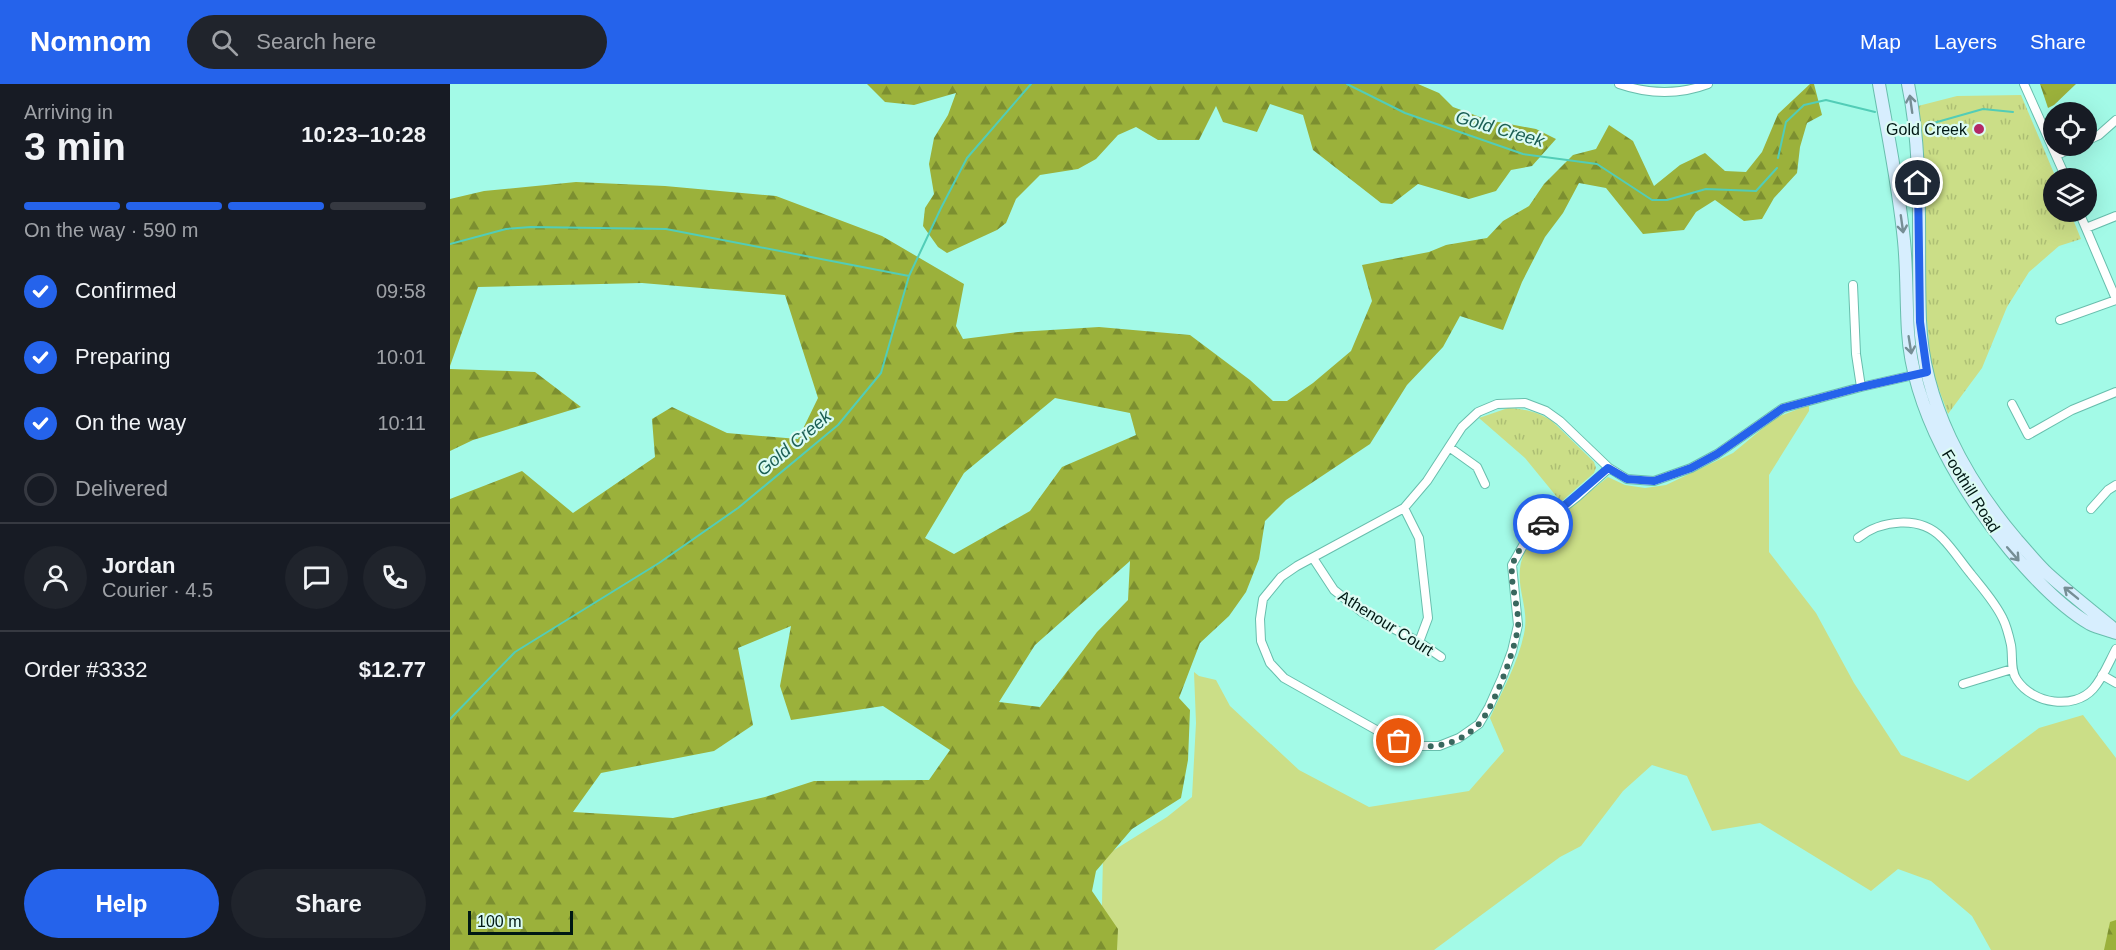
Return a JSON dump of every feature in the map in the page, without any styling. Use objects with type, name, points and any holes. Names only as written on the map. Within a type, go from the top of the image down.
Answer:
[{"type":"main road","name":"Foothill Road","points":[[1879,84],[1902,222],[1908,333],[1921,373],[1958,453],[2003,524],[2047,573],[2116,632]]},
{"type":"main road","name":"Foothill Road","points":[[1908,84],[1916,137],[1921,373]]},
{"type":"street","points":[[1619,84],[1641,91],[1666,92],[1688,90],[1707,84]]},
{"type":"street","points":[[2024,84],[2043,126]]},
{"type":"street","points":[[2097,136],[2116,120]]},
{"type":"street","points":[[2086,228],[2116,216]]},
{"type":"street","points":[[2060,320],[2116,300],[2083,222]]},
{"type":"street","points":[[1852,285],[1856,354],[1861,387]]},
{"type":"street","points":[[1608,468],[1578,496],[1529,535],[1512,565],[1518,625],[1512,651],[1489,707],[1479,724],[1459,738],[1439,746],[1411,746],[1387,736],[1284,678],[1270,663],[1261,641],[1260,619],[1263,599],[1281,577],[1404,508],[1427,481],[1462,427],[1478,412],[1497,404],[1525,403],[1546,411],[1560,421],[1608,468],[1627,479],[1654,481],[1691,468],[1717,454],[1783,408],[1921,373]]},
{"type":"street","points":[[2012,404],[2028,435],[2072,410],[2116,392]]},
{"type":"street","points":[[1449,447],[1477,467],[1485,484]]},
{"type":"street","points":[[2091,509],[2108,490],[2116,485]]},
{"type":"street","points":[[1404,508],[1419,538],[1428,618],[1419,642]]},
{"type":"street","points":[[1858,538],[1870,529],[1898,522],[1923,526],[1941,537],[2000,613],[2011,646],[2012,669],[2016,680],[2034,696],[2050,701],[2075,701],[2083,698],[2094,688],[2116,649]]},
{"type":"street","name":"Athenour Court","points":[[1313,558],[1334,590],[1362,612],[1419,642],[1441,657]]},
{"type":"street","points":[[1963,684],[2012,669]]},
{"type":"street","points":[[2102,675],[2116,683]]},
{"type":"green space","points":[[867,84],[1418,84],[1439,93],[1453,107],[1488,120],[1536,129],[1556,139],[1532,166],[1511,170],[1496,191],[1469,199],[1418,184],[1392,204],[1381,203],[1313,150],[1303,115],[1270,104],[1257,132],[1223,122],[1216,106],[1199,140],[1158,140],[1136,127],[1118,135],[1096,159],[1078,169],[1040,175],[1016,199],[1006,223],[997,230],[947,253],[938,247],[923,226],[925,208],[934,194],[929,164],[934,138],[948,115],[956,93],[914,105],[885,102]]},
{"type":"green space","points":[[1810,84],[1814,84],[1822,115],[1807,123],[1800,147],[1797,173],[1774,198],[1762,219],[1744,221],[1715,200],[1696,212],[1684,230],[1643,234],[1606,188],[1579,183],[1563,213],[1545,237],[1522,282],[1503,330],[1460,316],[1443,347],[1407,385],[1370,444],[1286,500],[1265,521],[1259,559],[1246,592],[1229,616],[1200,643],[1179,698],[1190,710],[1188,760],[1181,798],[1132,829],[1096,871],[1092,891],[1118,929],[1117,950],[450,950],[450,499],[522,471],[573,513],[655,457],[652,419],[672,407],[727,433],[798,439],[818,398],[785,295],[642,283],[478,287],[450,366],[450,199],[484,191],[576,182],[665,186],[776,196],[882,236],[964,284],[956,326],[963,339],[1018,332],[1099,327],[1190,335],[1250,380],[1273,401],[1287,401],[1313,383],[1351,351],[1372,301],[1362,265],[1429,252],[1446,245],[1487,238],[1503,221],[1529,206],[1544,184],[1573,155],[1596,149],[1609,125],[1633,141],[1654,186],[1680,165],[1705,153],[1725,171],[1746,172],[1762,152],[1778,114]],"holes":[[[1055,398],[1130,413],[1136,435],[1062,467],[1030,511],[954,554],[925,538],[964,473]],[[1130,561],[1128,600],[1097,632],[1040,707],[999,702],[1035,645]],[[791,626],[780,686],[791,720],[883,706],[950,750],[929,780],[814,781],[765,797],[673,818],[573,812],[601,773],[714,751],[753,725],[738,648]]]},
{"type":"green space","points":[[2040,84],[2076,84],[2057,102],[2046,102]]},
{"type":"green space","points":[[2021,95],[2043,147],[2043,156],[2047,156],[2052,168],[2043,168],[2043,222],[2074,222],[2081,239],[2059,246],[2029,272],[2007,307],[1982,368],[1948,414],[1934,376],[1930,354],[1926,309],[1921,133],[1918,106],[1957,96]]},
{"type":"green space","points":[[450,369],[535,372],[581,407],[473,440],[450,451]]},
{"type":"green space","points":[[1809,405],[1809,411],[1769,475],[1769,552],[1816,613],[1854,683],[1901,755],[1968,781],[2039,728],[2083,715],[2116,758],[2116,933],[2107,950],[1991,950],[1972,916],[1931,881],[1898,869],[1871,891],[1760,823],[1712,831],[1687,776],[1652,765],[1623,791],[1581,846],[1560,857],[1434,950],[1101,950],[1103,857],[1167,817],[1192,797],[1196,723],[1194,672],[1199,676],[1216,680],[1230,706],[1299,770],[1369,807],[1469,791],[1504,751],[1490,718],[1514,666],[1524,634],[1525,611],[1520,569],[1522,558],[1533,539],[1608,477],[1625,485],[1645,488],[1666,485],[1733,453],[1775,418]]},
{"type":"green space","points":[[1508,408],[1542,415],[1552,421],[1594,462],[1596,468],[1594,473],[1561,502],[1525,458],[1479,418]]},
{"type":"green space","points":[[2116,920],[2116,950],[2104,950],[2110,922]]},
{"type":"waterway","name":"Gold Creek","points":[[450,719],[515,652],[659,563],[738,508],[838,425],[881,373],[909,276],[967,158],[1031,84]]},
{"type":"waterway","name":"Gold Creek","points":[[1347,84],[1405,113],[1523,154],[1597,164],[1652,200],[1667,200],[1706,189],[1756,191],[1777,168]]},
{"type":"waterway","name":"Gold Creek","points":[[1778,158],[1786,122],[1804,105],[1826,100],[1875,112]]},
{"type":"waterway","name":"Gold Creek","points":[[1930,124],[1983,109],[2013,112]]},
{"type":"waterway","points":[[450,244],[506,229],[531,227],[666,229],[909,276]]},
{"type":"way so far","points":[[1399,741],[1411,746],[1439,746],[1459,738],[1479,724],[1502,678],[1518,625],[1512,565],[1529,535],[1543,524]]},
{"type":"place","name":"Gold Creek","points":[[1979,129]]},
{"type":"route","points":[[1543,524],[1608,468],[1627,479],[1654,481],[1691,468],[1717,454],[1783,408],[1927,372],[1920,322],[1918,183]]}]
